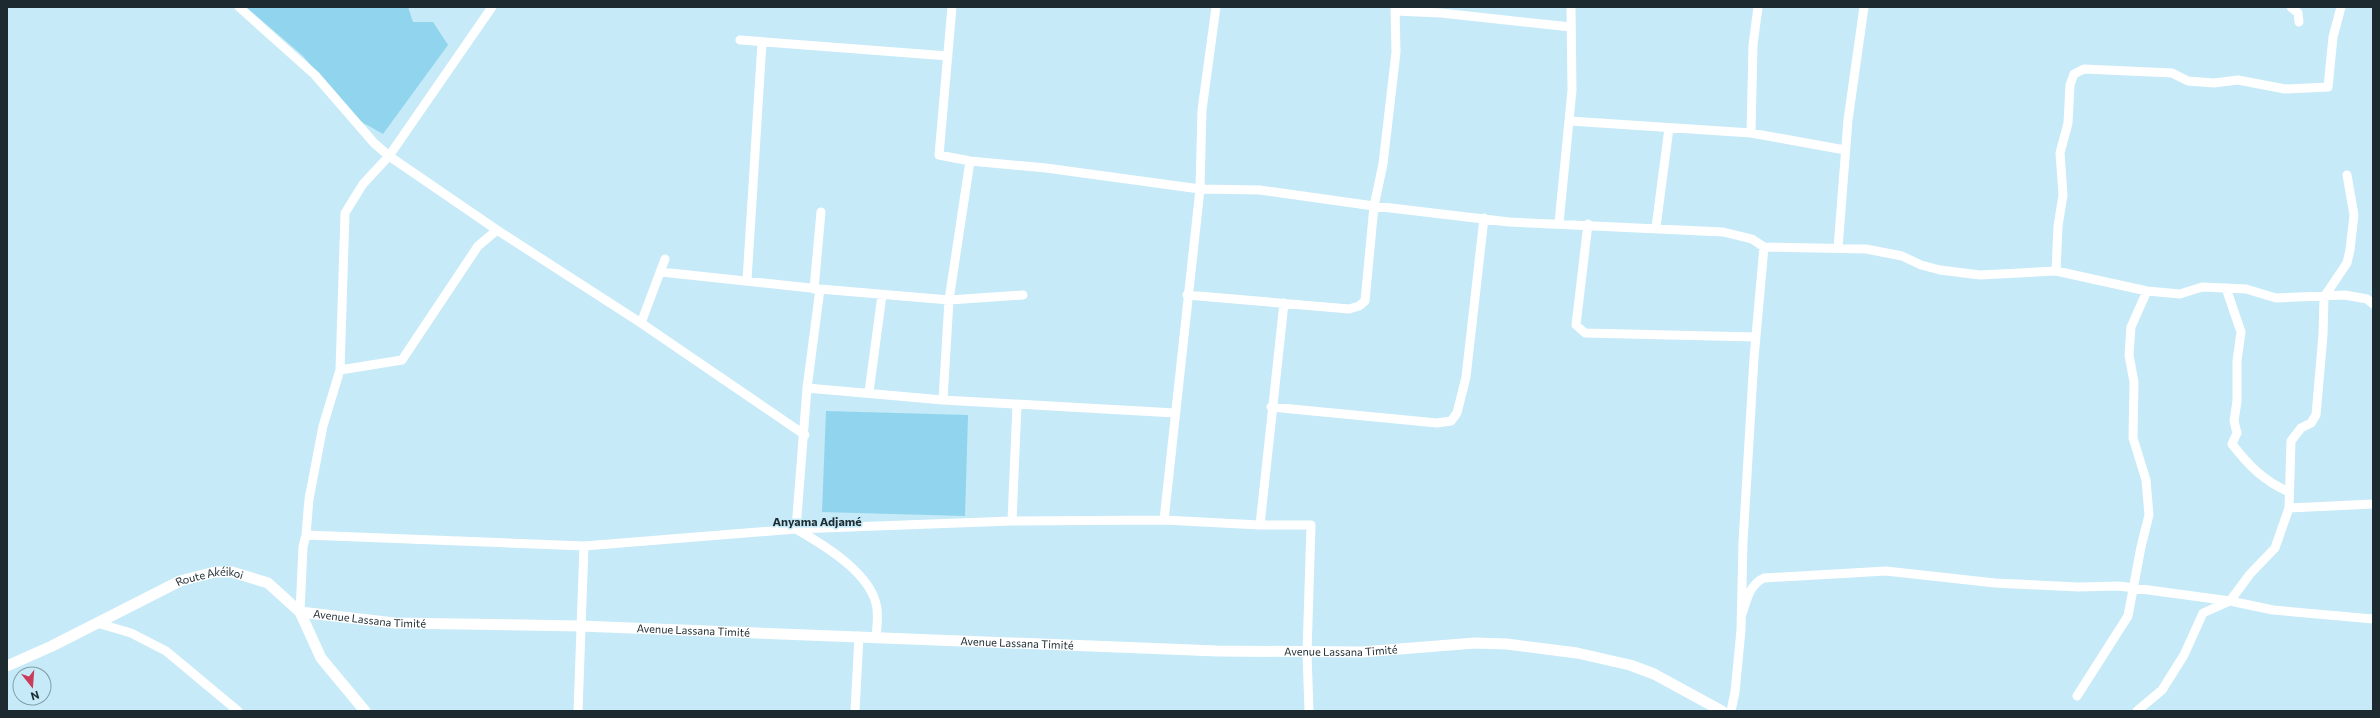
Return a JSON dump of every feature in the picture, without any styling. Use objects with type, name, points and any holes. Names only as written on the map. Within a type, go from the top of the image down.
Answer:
[{"type":"street","points":[[239,7],[315,75],[374,144],[496,230],[641,323],[805,435]]},
{"type":"street","points":[[300,612],[303,547],[306,535],[309,499],[323,426],[340,370],[345,213],[363,184],[390,156],[492,7]]},
{"type":"street","points":[[952,7],[939,155],[970,161],[1046,168],[1200,189],[1260,190],[1374,206],[1509,222],[1656,227],[1738,234],[1752,239],[1764,247],[1838,248],[1886,252],[1940,270],[1980,275],[2056,271],[2147,291],[2180,294],[2202,286],[2246,289],[2276,298],[2345,295],[2367,299],[2373,304]]},
{"type":"street","points":[[1164,520],[1187,296],[1200,189],[1202,110],[1216,7]]},
{"type":"street","points":[[1559,223],[1572,90],[1571,7]]},
{"type":"street","points":[[1751,133],[1753,45],[1758,7]]},
{"type":"street","points":[[1838,248],[1845,150],[1864,7]]},
{"type":"street","points":[[2291,7],[2298,13],[2299,22]]},
{"type":"street","points":[[2056,271],[2058,226],[2062,195],[2060,153],[2068,123],[2070,85],[2074,74],[2084,69],[2172,73],[2188,81],[2214,83],[2238,80],[2285,89],[2328,87],[2333,37],[2341,7]]},
{"type":"street","points":[[1187,296],[1349,309],[1359,306],[1365,301],[1374,206],[1383,164],[1396,52],[1395,9],[1571,28]]},
{"type":"street","points":[[740,40],[948,56]]},
{"type":"street","points":[[747,280],[762,42]]},
{"type":"street","points":[[1570,121],[1751,133],[1845,150]]},
{"type":"street","points":[[1656,227],[1669,128]]},
{"type":"street","points":[[943,400],[949,300],[970,161]]},
{"type":"street","points":[[2140,709],[2157,695],[2166,684],[2184,655],[2203,614],[2230,601],[2250,574],[2276,548],[2289,508],[2291,441],[2301,428],[2311,423],[2316,415],[2323,335],[2324,297],[2347,263],[2350,250],[2354,215],[2347,175]]},
{"type":"street","points":[[796,529],[805,435],[807,388],[817,289],[821,212]]},
{"type":"street","points":[[1271,407],[1436,423],[1451,421],[1456,413],[1466,377],[1484,218]]},
{"type":"street","points":[[1588,224],[1576,325],[1580,330],[1585,333],[1755,337]]},
{"type":"street","points":[[340,370],[402,360],[478,246],[496,230]]},
{"type":"street","points":[[1731,711],[1737,678],[1742,614],[1743,542],[1755,337],[1764,247]]},
{"type":"street","points":[[641,323],[665,259]]},
{"type":"street","points":[[661,272],[747,280],[817,289],[949,300],[1023,295]]},
{"type":"street","points":[[2226,288],[2241,332],[2237,361],[2237,401],[2234,421],[2237,433],[2232,444],[2256,473],[2271,484],[2289,492]]},
{"type":"street","points":[[2077,696],[2128,616],[2149,515],[2146,480],[2133,438],[2134,382],[2128,355],[2131,327],[2147,291]]},
{"type":"street","points":[[869,392],[882,295]]},
{"type":"street","points":[[1260,525],[1271,407],[1284,303]]},
{"type":"street","points":[[807,388],[869,392],[943,400],[1175,413]]},
{"type":"street","points":[[1012,521],[1017,405]]},
{"type":"street","points":[[2289,508],[2373,504]]},
{"type":"street","points":[[306,535],[584,546],[796,529],[1012,521],[1164,520],[1260,525],[1312,525],[1307,653],[1309,711]]},
{"type":"street","points":[[796,529],[828,547],[852,567],[867,584],[877,608],[876,637]]},
{"type":"street","points":[[578,711],[584,546]]},
{"type":"street","points":[[1742,614],[1747,598],[1756,581],[1774,576],[1886,571],[1995,583],[2133,587],[2230,601],[2273,610],[2373,619]]},
{"type":"street","name":"Route Akéikoi","points":[[7,666],[97,624],[180,581],[215,572],[232,572],[268,583],[300,612],[321,658],[365,711]]},
{"type":"street","name":"Avenue Lassana Timité","points":[[300,612],[394,623],[580,626],[859,636],[1119,648],[1307,653],[1402,650],[1475,643],[1537,647],[1608,658],[1630,665],[1661,678],[1722,711]]},
{"type":"street","points":[[97,624],[131,633],[166,651],[238,711]]},
{"type":"street","points":[[855,711],[859,636]]},
{"type":"shaded area","points":[[246,7],[408,7],[413,22],[433,22],[448,45],[383,134],[360,121],[302,55]]},
{"type":"shaded area","points":[[826,411],[968,415],[965,516],[822,512]]},
{"type":"district","name":"Anyama Adjamé","points":[[817,522]]}]
